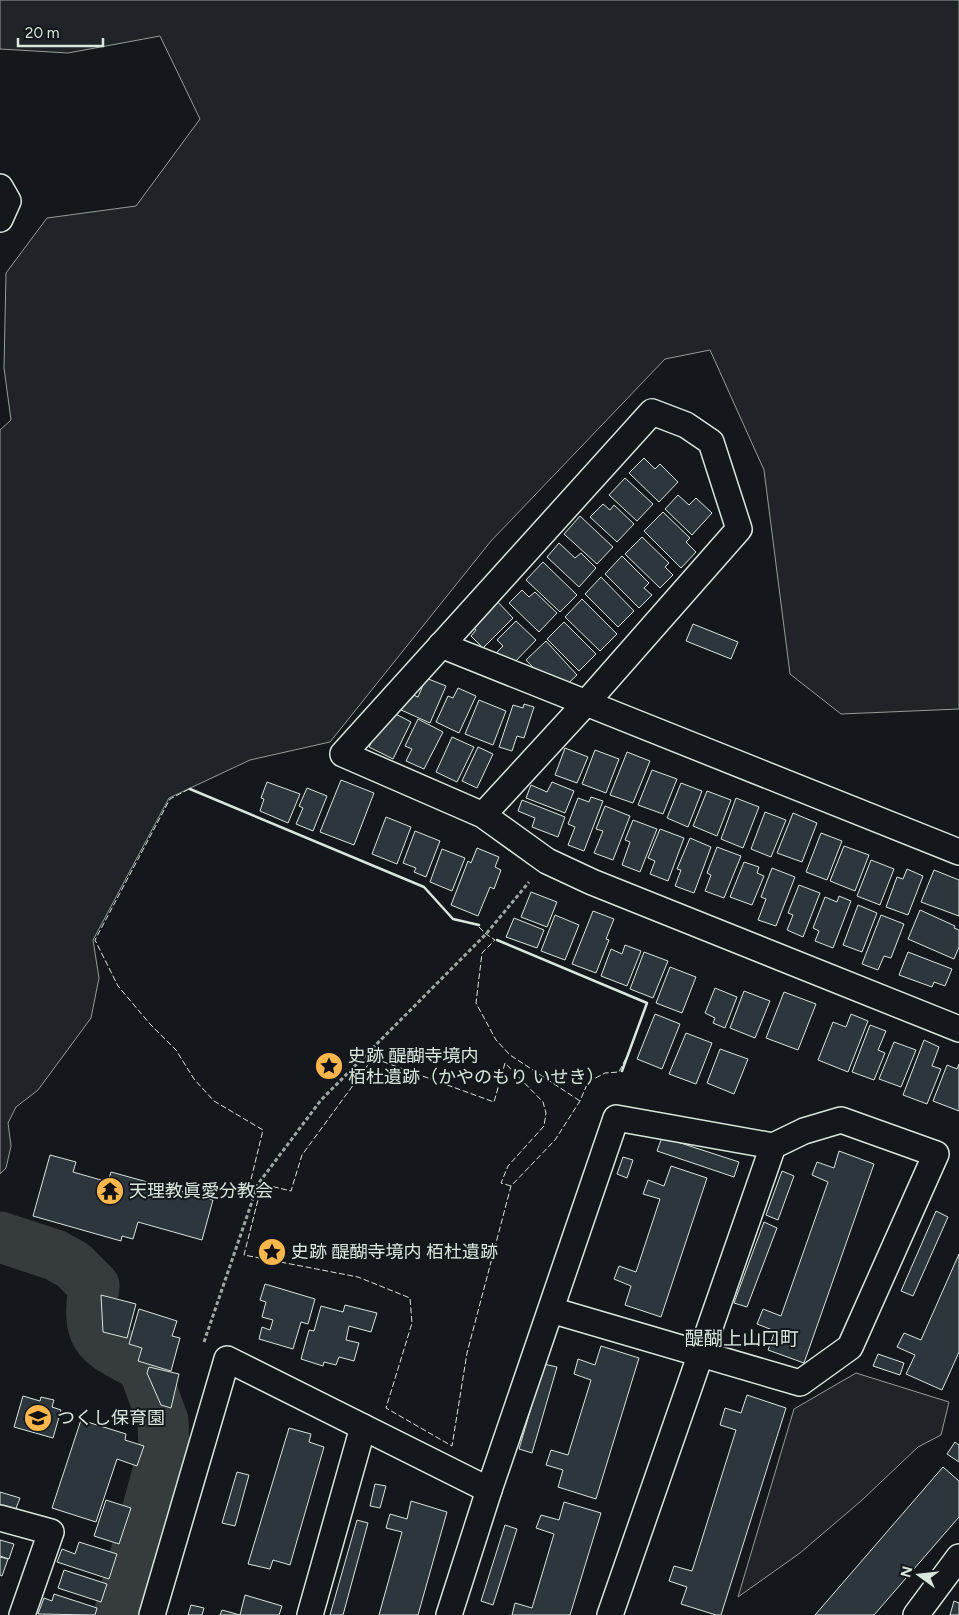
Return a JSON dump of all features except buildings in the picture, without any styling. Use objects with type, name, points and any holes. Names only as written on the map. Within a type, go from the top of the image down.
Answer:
[{"type":"street","points":[[0,187],[8,201],[0,219]]},
{"type":"street","points":[[483,815],[586,703],[739,529],[711,442],[686,424],[652,412],[343,754],[483,815],[547,861],[592,882],[959,1028]]},
{"type":"street","points":[[441,645],[959,852]]},
{"type":"street","points":[[449,1615],[489,1490],[616,1118],[773,1146],[804,1131],[841,1120],[936,1154],[850,1347],[800,1383],[551,1310]]},
{"type":"street","points":[[610,1615],[773,1146]]},
{"type":"street","points":[[152,1615],[227,1359],[489,1490]]},
{"type":"street","points":[[310,1615],[363,1426]]},
{"type":"street","points":[[0,1518],[50,1532],[22,1615]]},
{"type":"street","points":[[916,1615],[959,1557]]},
{"type":"path","points":[[226,1273],[258,1184],[321,1100],[486,934],[547,861]]},
{"type":"shaded area","points":[[0,0],[959,0],[959,709],[841,714],[790,674],[764,470],[710,350],[665,359],[491,541],[330,742],[250,760],[169,798],[93,940],[99,978],[91,1018],[38,1090],[16,1107],[8,1123],[11,1146],[6,1168],[0,1174],[0,430],[11,420],[4,368],[6,273],[47,218],[136,206],[200,119],[160,36],[68,53],[0,49]]},
{"type":"shaded area","points":[[856,1373],[949,1402],[941,1435],[918,1447],[861,1501],[800,1553],[738,1597],[794,1409]]},
{"type":"waterway","points":[[0,1237],[55,1255],[73,1265],[94,1286],[92,1304],[94,1329],[106,1345],[143,1366],[163,1421],[164,1449],[119,1615]]},
{"type":"fence","points":[[189,789],[170,799],[95,940],[118,986],[150,1024],[176,1050],[194,1079],[214,1101],[263,1130],[246,1200]]},
{"type":"fence","points":[[479,927],[495,940],[482,953],[476,1003],[496,1040],[510,1055],[580,1101]]},
{"type":"fence","points":[[511,1186],[501,1183],[508,1166],[544,1126],[546,1113],[543,1102],[505,1063],[494,1102],[373,1058],[302,1155],[291,1191],[262,1184],[244,1255],[358,1277],[410,1298],[412,1323],[386,1408],[452,1446],[467,1353],[511,1186],[555,1140],[580,1101],[588,1082],[605,1073],[619,1072],[626,1058]]},
{"type":"wall","points":[[190,789],[424,887],[453,919],[479,925]]},
{"type":"wall","points":[[497,940],[647,1003],[622,1071]]},
{"type":"place","name":"史跡 醍醐寺境内 栢杜遺跡（かやのもり いせき）","points":[[329,1066]]},
{"type":"place","name":"天理教眞愛分教会","points":[[110,1191]]},
{"type":"place","name":"史跡 醍醐寺境内 栢杜遺跡","points":[[272,1252]]},
{"type":"place","name":"つくし保育園","points":[[38,1418]]},
{"type":"district","name":"醍醐上山口町","points":[[742,1338]]}]
